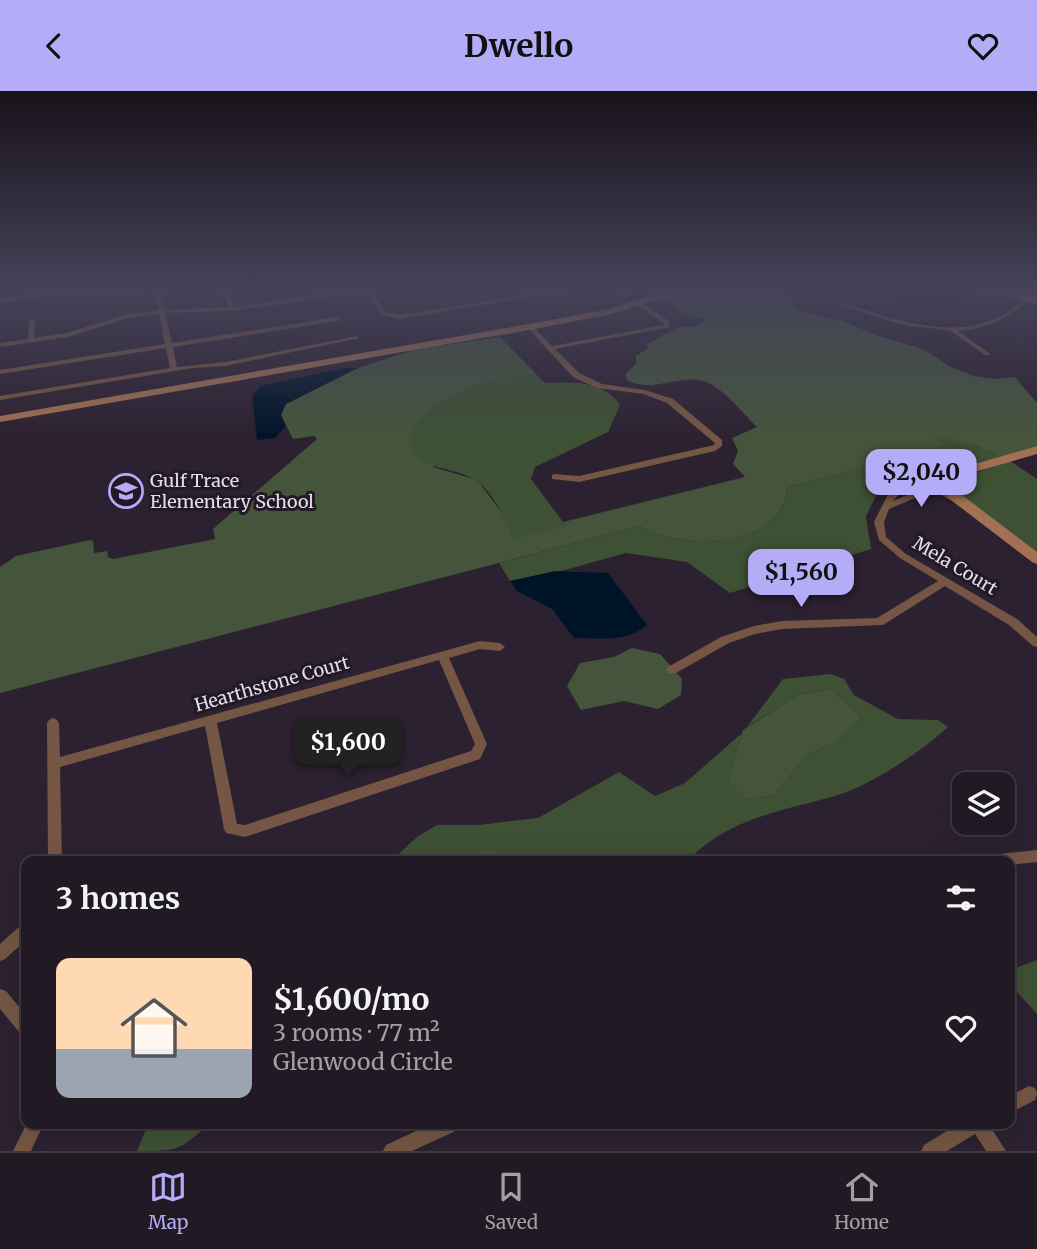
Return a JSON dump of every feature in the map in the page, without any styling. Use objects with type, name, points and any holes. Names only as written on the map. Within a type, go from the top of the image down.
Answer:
[{"type":"street","points":[[0,345],[47,338]]},
{"type":"street","points":[[167,338],[174,369]]},
{"type":"street","points":[[0,372],[211,338]]},
{"type":"street","points":[[0,398],[174,369],[225,364],[355,338]]},
{"type":"street","points":[[0,419],[464,338]]},
{"type":"street","points":[[541,338],[576,376],[613,390],[645,392],[670,401],[719,442],[718,446],[712,449],[579,479],[555,477]]},
{"type":"street","points":[[551,348],[601,338]]},
{"type":"street","points":[[965,338],[987,354]]},
{"type":"street","points":[[927,486],[960,472],[1037,450]]},
{"type":"street","points":[[958,500],[948,482],[960,472]]},
{"type":"street","points":[[927,486],[958,500],[1037,559]]},
{"type":"street","name":"Mela Court","points":[[927,486],[887,507],[879,527],[886,543],[1013,622],[1037,643]]},
{"type":"street","points":[[672,670],[719,643],[746,632],[782,625],[879,622],[945,581]]},
{"type":"street","name":"Hearthstone Court","points":[[54,764],[480,645],[500,647]]},
{"type":"street","points":[[210,720],[231,829],[245,831],[476,755],[481,744],[442,655]]},
{"type":"street","points":[[52,723],[55,856]]},
{"type":"street","points":[[1015,858],[1037,856]]},
{"type":"street","points":[[0,954],[21,935]]},
{"type":"street","points":[[0,997],[21,1021]]},
{"type":"street","points":[[1015,1102],[1029,1094]]},
{"type":"street","points":[[22,1151],[33,1129]]},
{"type":"street","points":[[392,1151],[441,1129]]},
{"type":"street","points":[[930,1151],[969,1129]]},
{"type":"street","points":[[982,1129],[997,1151]]},
{"type":"green space","points":[[501,338],[535,373],[524,378],[500,378],[433,467],[477,480],[503,514],[514,538],[565,525],[563,522],[745,477],[733,464],[738,451],[732,438],[757,427],[724,394],[703,381],[683,380],[646,385],[627,380],[625,374],[636,364],[636,356],[648,348],[647,344],[657,338],[887,338],[923,349],[950,367],[974,376],[998,379],[1015,377],[1037,403],[1037,446],[1000,457],[977,446],[946,446],[787,487],[782,508],[769,523],[750,533],[703,541],[657,534],[640,526],[0,693],[0,567],[16,556],[90,540],[93,541],[94,553],[107,551],[108,557],[113,559],[215,539],[213,529],[317,439],[314,436],[293,439],[281,415],[286,404],[350,371],[418,349]]},
{"type":"green space","points":[[535,373],[545,383],[576,383],[596,387],[613,397],[620,405],[608,432],[535,467],[531,479],[566,526],[514,539],[498,506],[481,485],[465,475],[430,464],[422,459],[408,440],[423,416],[457,392],[484,382]]},
{"type":"green space","points":[[930,434],[977,446],[1000,457],[880,488],[866,516],[871,549],[730,593],[687,562],[626,553],[561,571],[510,581],[499,563],[640,526],[678,539],[703,541],[750,533],[770,523],[782,508],[787,487],[945,446]]},
{"type":"green space","points":[[1010,461],[1037,479],[1037,553],[954,490],[956,479]]},
{"type":"green space","points":[[632,648],[660,654],[682,679],[681,695],[658,709],[624,701],[581,710],[567,686],[580,663],[614,657]]},
{"type":"green space","points":[[831,674],[844,679],[854,695],[898,719],[938,720],[948,727],[911,756],[866,783],[838,795],[758,817],[722,834],[693,856],[511,856],[489,850],[464,856],[396,856],[417,837],[437,825],[479,825],[538,818],[619,772],[655,796],[685,783],[742,733],[729,781],[746,799],[774,795],[808,754],[836,743],[861,717],[831,689],[797,695],[747,727],[783,679]]},
{"type":"green space","points":[[831,689],[861,717],[836,743],[808,754],[774,795],[746,799],[728,781],[743,730],[797,695]]},
{"type":"green space","points":[[489,850],[511,856],[460,856]]},
{"type":"green space","points":[[1037,960],[1037,1014],[1015,990],[1015,968]]},
{"type":"green space","points":[[146,1129],[203,1129],[177,1148],[137,1151]]},
{"type":"water","points":[[345,368],[358,368],[286,404],[281,415],[286,426],[275,438],[257,440],[252,396],[260,386]]},
{"type":"water","points":[[555,571],[608,573],[647,625],[622,637],[574,638],[552,609],[517,591],[510,581]]},
{"type":"place","name":"Gulf Trace Elementary School","points":[[126,491]]}]
